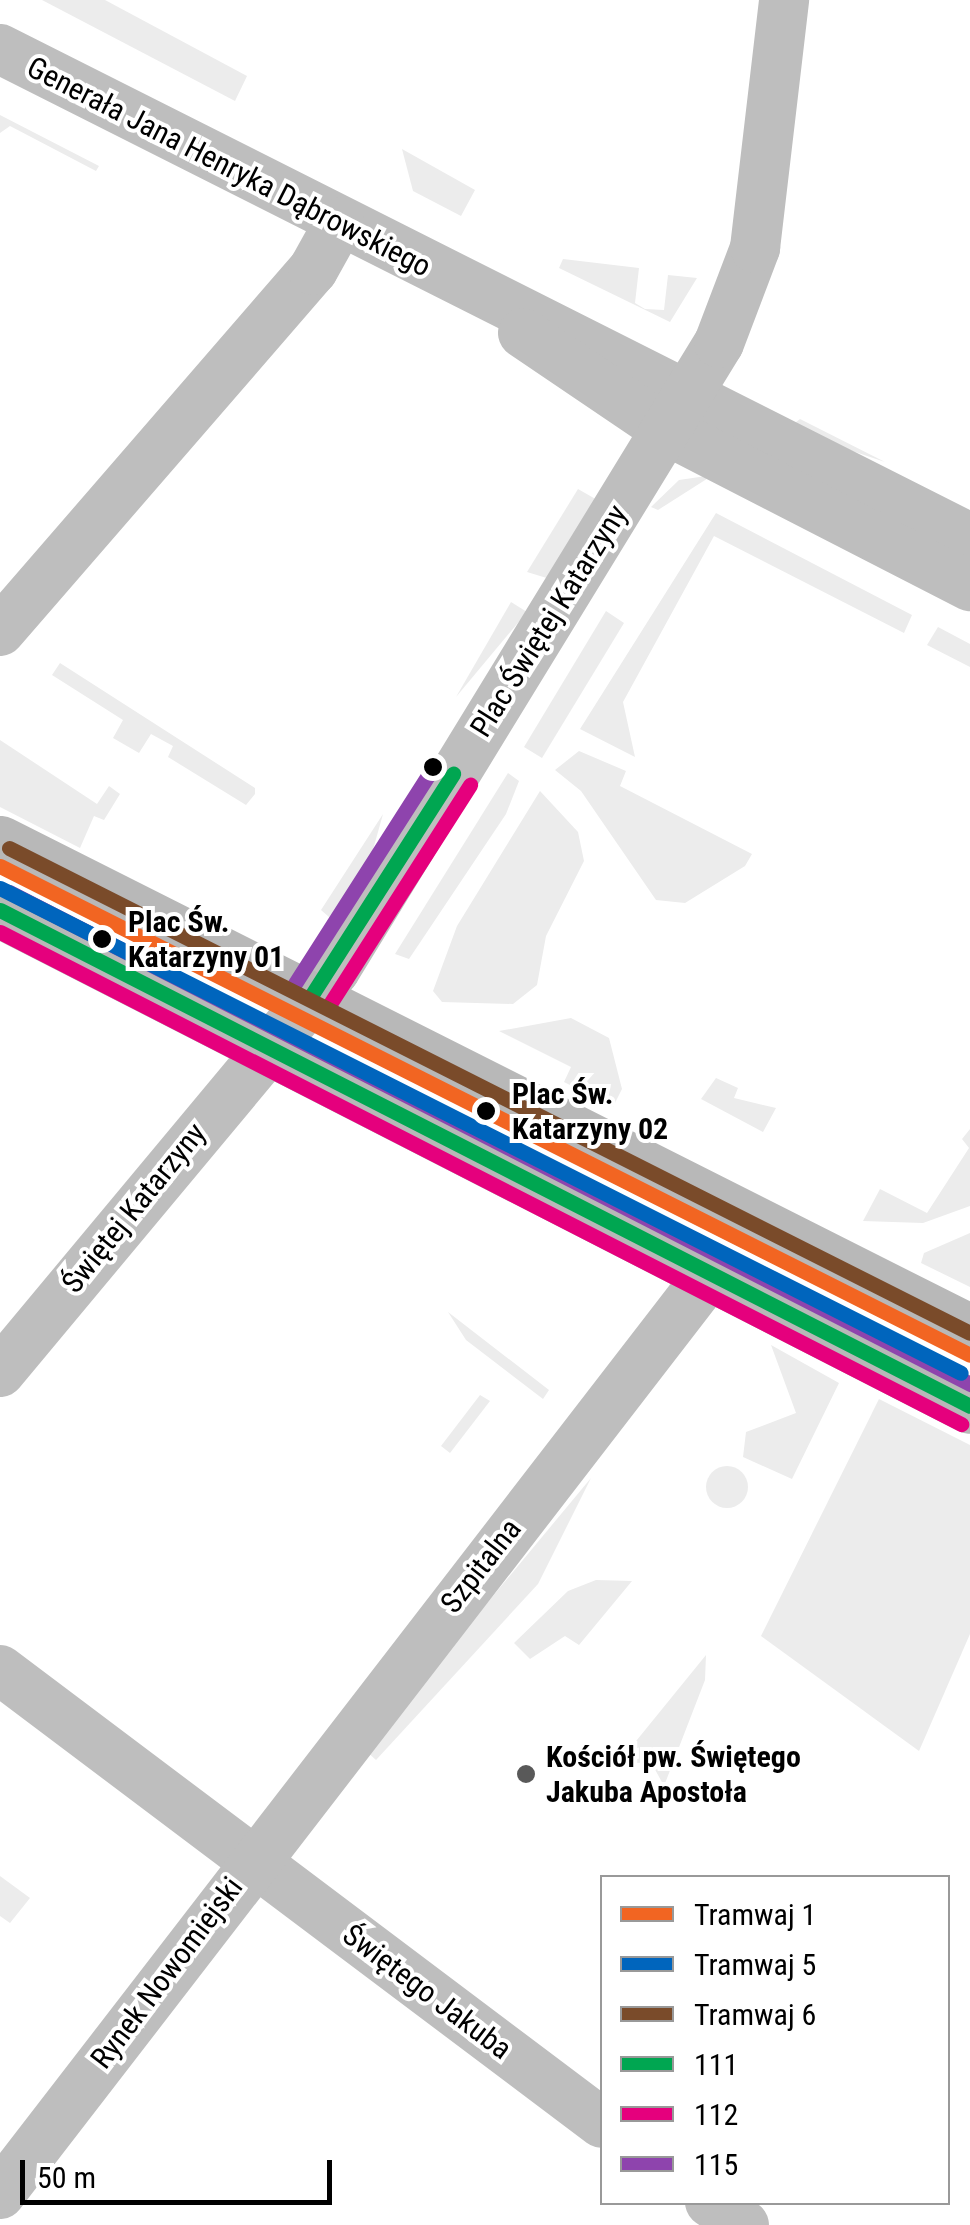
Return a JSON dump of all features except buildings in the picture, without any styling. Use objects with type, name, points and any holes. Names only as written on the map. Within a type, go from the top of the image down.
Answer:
[{"type":"street","name":"Plac Świętej Katarzyny","points":[[268,1044],[311,996],[678,411],[755,248],[784,0]]},
{"type":"street","name":"Generała Jana Henryka Dąbrowskiego","points":[[0,50],[458,284],[678,411]]},
{"type":"street","points":[[0,631],[314,270],[339,223]]},
{"type":"street","points":[[678,411],[970,538]]},
{"type":"street","points":[[678,411],[970,586]]},
{"type":"street","points":[[0,843],[311,996],[970,1332]]},
{"type":"street","points":[[0,910],[970,1406]]},
{"type":"street","name":"Świętej Katarzyny","points":[[0,1372],[268,1044]]},
{"type":"street","name":"Szpitalna","points":[[251,1862],[712,1271]]},
{"type":"street","name":"Rynek Nowomiejski","points":[[0,1670],[251,1862],[0,2194]]},
{"type":"street","name":"Świętego Jakuba","points":[[251,1862],[600,2122]]},
{"type":"street","points":[[678,2225],[695,2205]]},
{"type":"street","points":[[714,2205],[744,2225]]},
{"type":"shaded area","points":[[42,0],[105,0],[247,76],[235,101]]},
{"type":"shaded area","points":[[0,115],[99,166],[96,171],[10,126],[0,133]]},
{"type":"shaded area","points":[[402,149],[475,190],[461,216],[413,191]]},
{"type":"shaded area","points":[[563,259],[639,268],[635,303],[645,309],[664,310],[668,275],[697,278],[670,322],[559,268]]},
{"type":"shaded area","points":[[800,419],[885,462],[787,429]]},
{"type":"shaded area","points":[[713,475],[658,510],[651,507],[679,480]]},
{"type":"shaded area","points":[[578,489],[599,501],[550,579],[527,572]]},
{"type":"shaded area","points":[[716,513],[912,615],[904,633],[714,536],[623,702],[635,757],[580,729]]},
{"type":"shaded area","points":[[511,602],[527,612],[456,697]]},
{"type":"shaded area","points":[[606,611],[624,623],[542,758],[524,747]]},
{"type":"shaded area","points":[[938,627],[970,644],[970,667],[927,645]]},
{"type":"shaded area","points":[[60,663],[255,788],[255,794],[246,805],[168,757],[173,746],[151,734],[139,753],[113,738],[123,720],[52,675]]},
{"type":"shaded area","points":[[0,740],[97,804],[109,786],[120,794],[104,820],[94,816],[80,848],[0,807]]},
{"type":"shaded area","points":[[579,751],[626,771],[620,786],[752,854],[745,866],[685,903],[656,900],[581,791],[555,770]]},
{"type":"shaded area","points":[[508,773],[519,781],[506,814],[409,959],[395,954]]},
{"type":"shaded area","points":[[540,791],[578,832],[584,861],[546,936],[537,985],[513,1004],[442,1002],[433,991],[457,926]]},
{"type":"shaded area","points":[[383,814],[365,878],[337,924],[321,910]]},
{"type":"shaded area","points":[[571,1018],[609,1038],[622,1089],[613,1107],[564,1082],[571,1067],[499,1031]]},
{"type":"shaded area","points":[[716,1078],[738,1088],[734,1098],[776,1108],[763,1132],[701,1099]]},
{"type":"shaded area","points":[[970,1129],[970,1206],[923,1223],[863,1221],[880,1189],[927,1213],[969,1148],[962,1139]]},
{"type":"shaded area","points":[[970,1233],[970,1287],[921,1263],[924,1253]]},
{"type":"shaded area","points":[[448,1312],[549,1390],[543,1399],[466,1340]]},
{"type":"shaded area","points":[[771,1345],[839,1383],[792,1479],[743,1457],[746,1432],[796,1413]]},
{"type":"shaded area","points":[[480,1395],[490,1401],[450,1453],[441,1446]]},
{"type":"shaded area","points":[[879,1399],[970,1445],[970,1634],[919,1751],[761,1636]]},
{"type":"shaded area","points":[[727,1466],[742,1472],[748,1487],[742,1502],[727,1508],[712,1502],[706,1487],[712,1472]]},
{"type":"shaded area","points":[[591,1478],[538,1584],[376,1760],[365,1750]]},
{"type":"shaded area","points":[[596,1580],[632,1581],[579,1645],[565,1636],[530,1659],[514,1643],[568,1591]]},
{"type":"shaded area","points":[[706,1655],[705,1680],[664,1786],[651,1762],[637,1763],[628,1751]]},
{"type":"shaded area","points":[[0,1876],[30,1898],[10,1923],[0,1916]]},
{"type":"tram line","name":"6","points":[[9,848],[970,1333]]},
{"type":"tram line","name":"1","points":[[0,866],[970,1355]]},
{"type":"tram line","name":"5","points":[[0,888],[961,1373]]},
{"type":"transit line","name":"115","points":[[294,985],[436,763]]},
{"type":"transit line","name":"111","points":[[311,996],[453,774]]},
{"type":"transit line","name":"112","points":[[328,1007],[470,785]]},
{"type":"transit line","name":"115","points":[[9,892],[970,1384]]},
{"type":"transit line","name":"111","points":[[0,910],[970,1406]]},
{"type":"transit line","name":"112","points":[[0,932],[961,1424]]},
{"type":"place","name":"Plac Św. Katarzyny 01","points":[[102,939]]},
{"type":"place","name":"Plac Św. Katarzyny 02","points":[[486,1111]]},
{"type":"place","name":"Kościół pw. Świętego Jakuba Apostoła","points":[[526,1774]]}]
